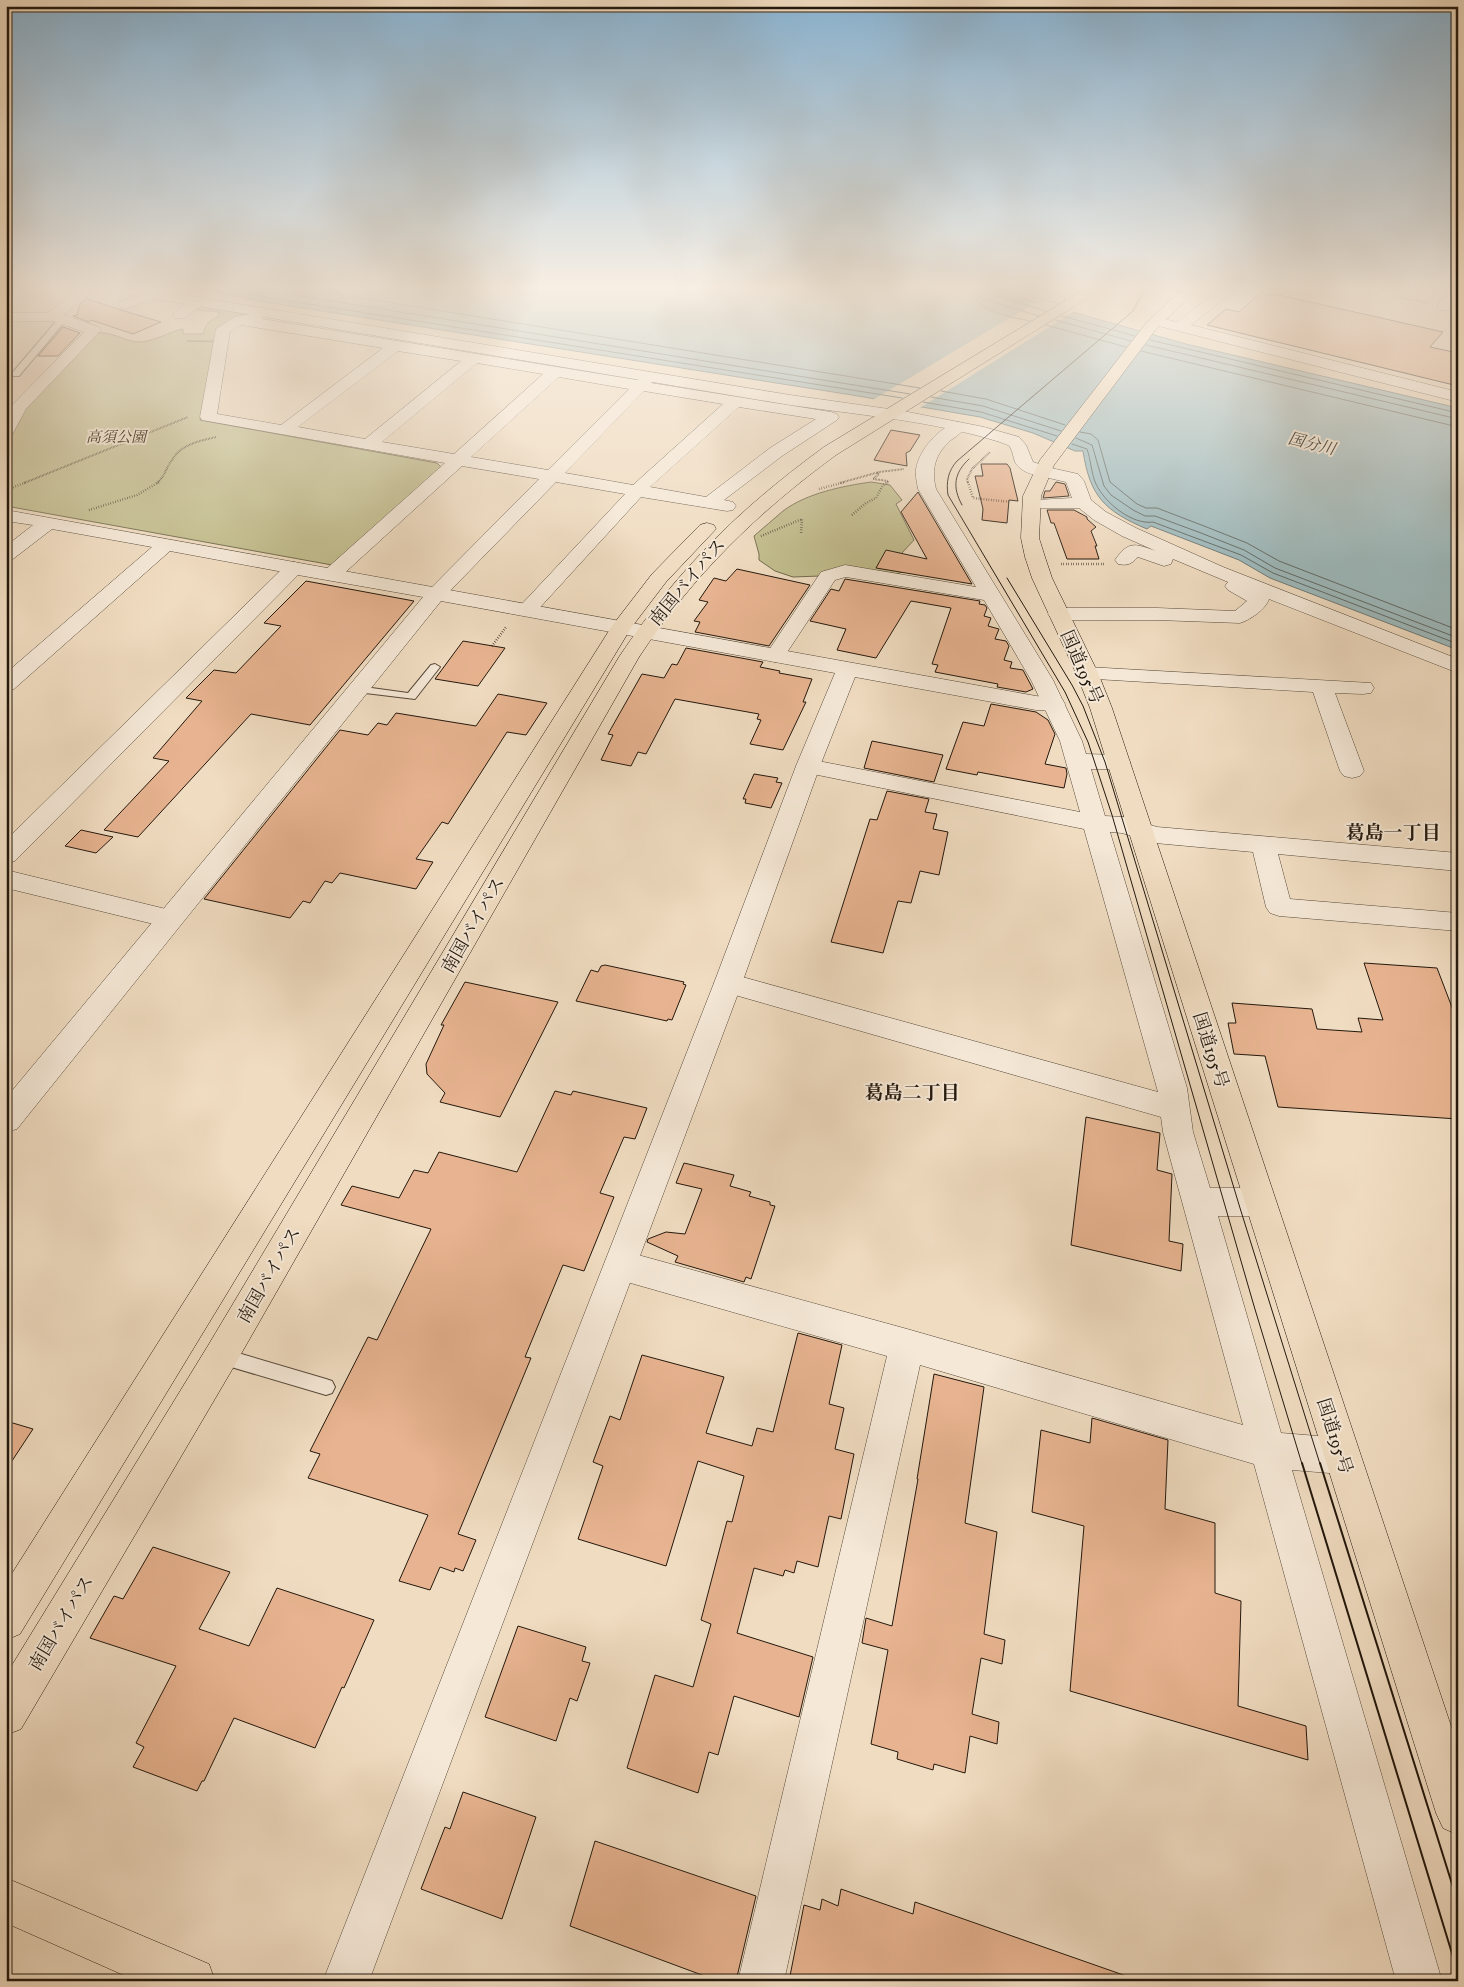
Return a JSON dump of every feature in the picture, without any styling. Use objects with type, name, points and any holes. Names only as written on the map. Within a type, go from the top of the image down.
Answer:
[{"type":"main road","name":"南国バイパス","points":[[6,1714],[221,1356],[634,629],[654,585],[720,505],[813,446],[883,411],[935,379]]},
{"type":"main road","name":"南国バイパス","points":[[6,1620],[634,629],[752,511],[883,411],[935,379]]},
{"type":"main road","name":"国道195号","points":[[1111,379],[1042,471],[1032,496],[1030,538],[1042,578],[1087,673],[1119,762],[1259,1202],[1458,1813]]},
{"type":"main road","points":[[6,1900],[192,1981]]},
{"type":"street","points":[[6,431],[20,407],[47,379]]},
{"type":"street","points":[[214,379],[208,417],[720,505],[776,452],[830,417],[624,379]]},
{"type":"street","points":[[284,430],[352,379]]},
{"type":"street","points":[[368,445],[449,379]]},
{"type":"street","points":[[332,574],[548,379]]},
{"type":"street","points":[[609,379],[712,390],[722,388]]},
{"type":"street","points":[[666,379],[883,411],[950,432],[1005,438],[1019,446],[1022,462],[1028,468],[1072,478],[1084,503],[1100,516],[1128,532],[1218,574],[1260,600],[1458,679]]},
{"type":"street","points":[[1385,379],[1458,397]]},
{"type":"street","points":[[6,1120],[436,594],[643,383]]},
{"type":"street","points":[[527,610],[647,480],[736,401]]},
{"type":"street","points":[[950,432],[933,450],[919,471],[927,489],[1042,680],[1071,741],[1172,1088],[1178,1132],[1419,1981]]},
{"type":"street","points":[[1042,504],[1084,503]]},
{"type":"street","points":[[6,515],[634,629],[847,670],[1036,703],[1054,704]]},
{"type":"street","points":[[6,555],[48,523]]},
{"type":"street","points":[[1096,533],[1122,558],[1218,574],[1240,580],[1458,667]]},
{"type":"street","points":[[1160,536],[1189,552],[1227,568],[1240,580]]},
{"type":"street","points":[[6,684],[166,545]]},
{"type":"street","points":[[6,855],[294,568]]},
{"type":"street","points":[[775,656],[828,576],[845,571],[990,595]]},
{"type":"street","points":[[1058,614],[1157,614],[1230,618],[1240,617],[1260,600]]},
{"type":"street","points":[[346,1981],[728,983],[808,766],[847,670]]},
{"type":"street","points":[[1087,673],[1247,675],[1322,686],[1363,688]]},
{"type":"street","points":[[1322,686],[1352,771]]},
{"type":"street","points":[[1077,762],[1119,762]]},
{"type":"street","points":[[808,766],[1095,823],[1124,825],[1155,835],[1458,862]]},
{"type":"street","points":[[1263,844],[1280,907],[1458,922]]},
{"type":"street","points":[[6,879],[170,919]]},
{"type":"street","points":[[728,983],[1152,1103],[1174,1107]]},
{"type":"street","points":[[1198,1202],[1259,1202]]},
{"type":"street","points":[[620,1265],[907,1345],[1268,1450],[1342,1456]]},
{"type":"street","points":[[761,1981],[907,1345]]},
{"type":"lane","points":[[357,689],[411,698],[435,668]]},
{"type":"lane","points":[[221,1356],[326,1387]]},
{"type":"path","points":[[6,490],[189,416],[208,414]]},
{"type":"path","points":[[89,510],[125,501],[145,492],[163,478],[172,458],[182,448],[223,435],[239,422]]},
{"type":"path","points":[[1005,438],[972,469],[967,479],[973,498],[1018,503]]},
{"type":"path","points":[[819,489],[876,472],[906,468],[911,472],[919,471]]},
{"type":"path","points":[[852,515],[866,503],[876,498],[883,485],[887,483],[888,481],[885,479],[873,478],[879,474],[876,472]]},
{"type":"path","points":[[758,538],[802,519],[801,533]]},
{"type":"path","points":[[1060,564],[1122,558]]},
{"type":"path","points":[[492,646],[509,622]]},
{"type":"green space","name":"高須公園","points":[[52,379],[208,379],[200,420],[437,463],[441,467],[332,565],[6,506],[6,440],[26,406]]},
{"type":"green space","points":[[871,482],[890,485],[902,500],[896,504],[914,540],[900,555],[910,568],[898,574],[849,567],[820,576],[793,577],[775,571],[759,560],[754,536],[783,511],[814,495],[837,488]]},
{"type":"water","name":"国分川","points":[[749,379],[1334,379],[1458,408],[1458,650],[1270,578],[1239,560],[1151,526],[1147,529],[1120,516],[1102,501],[1095,491],[1086,467],[1083,451],[1075,451],[1033,433],[980,417]]},
{"type":"pier","points":[[908,379],[966,379],[918,409],[871,401]]},
{"type":"building","points":[[1428,379],[1458,379],[1458,386]]},
{"type":"building","points":[[891,430],[920,435],[910,451],[906,453],[907,466],[874,460]]},
{"type":"building","points":[[981,464],[1007,464],[1010,468],[1018,501],[1009,500],[1007,523],[982,520],[983,509],[975,476],[983,476]]},
{"type":"building","points":[[1056,482],[1065,484],[1069,496],[1043,498],[1045,491],[1050,491]]},
{"type":"building","points":[[918,492],[972,584],[876,568],[886,550],[927,559],[901,512]]},
{"type":"building","points":[[1047,510],[1074,510],[1087,517],[1096,527],[1091,531],[1097,546],[1095,546],[1099,559],[1067,559],[1054,523],[1051,523]]},
{"type":"building","points":[[737,569],[810,585],[769,646],[695,632],[700,622],[694,621],[708,602],[699,600],[714,578],[726,581]]},
{"type":"building","points":[[845,579],[980,601],[979,604],[985,605],[987,608],[984,616],[991,618],[988,626],[999,629],[995,639],[1006,641],[1009,646],[1004,660],[1012,662],[1010,668],[1023,670],[1033,689],[1026,692],[997,687],[998,684],[935,672],[938,665],[932,664],[951,608],[911,601],[876,658],[837,650],[846,629],[810,621],[831,589],[839,591]]},
{"type":"building","points":[[306,581],[414,601],[310,725],[251,714],[138,837],[104,830],[169,761],[153,758],[202,701],[186,698],[214,670],[236,673],[281,626],[264,623]]},
{"type":"building","points":[[463,641],[505,648],[478,686],[435,679]]},
{"type":"building","points":[[686,648],[763,662],[760,667],[780,671],[779,673],[812,679],[803,702],[806,702],[783,750],[750,744],[761,720],[757,719],[759,714],[675,699],[646,754],[638,752],[631,766],[601,760],[613,735],[608,734],[642,674],[664,678],[672,664],[677,665]]},
{"type":"building","points":[[498,694],[547,703],[526,735],[507,732],[448,824],[442,822],[416,859],[433,862],[416,889],[340,873],[332,883],[325,881],[310,903],[303,901],[290,918],[204,899],[340,730],[368,735],[378,723],[387,725],[396,713],[476,726]]},
{"type":"building","points":[[991,704],[1036,712],[1048,720],[1055,734],[1045,764],[1066,768],[1067,774],[1064,788],[978,772],[977,775],[946,769],[963,722],[984,726]]},
{"type":"building","points":[[872,741],[943,755],[934,782],[864,768]]},
{"type":"building","points":[[754,774],[778,778],[776,782],[782,783],[771,808],[745,803],[746,799],[743,799]]},
{"type":"building","points":[[887,791],[929,799],[925,812],[937,814],[933,829],[948,832],[939,875],[920,871],[911,903],[898,901],[883,953],[831,942],[870,819],[877,820]]},
{"type":"building","points":[[81,830],[113,837],[96,853],[65,846]]},
{"type":"building","points":[[1364,963],[1437,968],[1458,1023],[1458,1119],[1278,1107],[1265,1056],[1234,1054],[1228,1023],[1236,1023],[1232,1003],[1312,1009],[1317,1029],[1362,1032],[1358,1018],[1383,1020]]},
{"type":"building","points":[[605,965],[684,982],[683,984],[686,985],[672,1020],[668,1019],[667,1021],[576,1001],[591,970],[598,972],[601,966]]},
{"type":"building","points":[[465,982],[558,1002],[500,1117],[440,1102],[445,1093],[427,1074],[426,1064],[444,1025],[441,1025]]},
{"type":"building","points":[[555,1091],[571,1095],[573,1091],[647,1108],[635,1139],[624,1137],[600,1193],[614,1197],[584,1271],[563,1265],[525,1357],[531,1358],[458,1534],[476,1540],[463,1571],[455,1568],[454,1572],[440,1567],[430,1590],[399,1581],[428,1515],[308,1478],[320,1454],[310,1451],[368,1337],[377,1340],[431,1229],[341,1205],[352,1186],[399,1198],[414,1170],[428,1173],[439,1152],[517,1172]]},
{"type":"building","points":[[1086,1117],[1160,1133],[1157,1170],[1172,1174],[1169,1241],[1183,1244],[1181,1271],[1071,1245]]},
{"type":"building","points":[[684,1163],[734,1175],[730,1186],[751,1192],[749,1196],[770,1202],[770,1205],[775,1206],[751,1279],[746,1277],[744,1282],[675,1262],[678,1256],[647,1242],[648,1239],[666,1232],[685,1234],[702,1189],[676,1183]]},
{"type":"building","points":[[798,1333],[842,1345],[829,1404],[844,1408],[835,1449],[854,1454],[841,1519],[829,1516],[818,1567],[797,1561],[794,1573],[785,1570],[783,1576],[754,1568],[737,1633],[813,1657],[799,1717],[734,1696],[718,1755],[709,1752],[698,1793],[627,1768],[655,1675],[693,1687],[711,1624],[701,1620],[727,1521],[732,1522],[744,1476],[698,1461],[666,1566],[578,1539],[603,1466],[593,1462],[610,1416],[620,1420],[642,1355],[724,1377],[706,1433],[752,1446],[757,1428],[773,1432]]},
{"type":"building","points":[[934,1374],[984,1387],[965,1523],[997,1532],[984,1634],[1005,1640],[1002,1664],[981,1658],[972,1714],[999,1722],[997,1744],[970,1736],[965,1773],[934,1764],[933,1770],[897,1759],[898,1752],[871,1744],[888,1650],[862,1643],[866,1618],[892,1626]]},
{"type":"building","points":[[1092,1418],[1168,1440],[1165,1509],[1215,1523],[1215,1593],[1241,1601],[1238,1706],[1306,1726],[1308,1760],[1070,1691],[1084,1526],[1032,1512],[1041,1430],[1090,1443]]},
{"type":"building","points":[[6,1421],[33,1429],[6,1470]]},
{"type":"building","points":[[153,1547],[230,1572],[199,1629],[249,1646],[277,1588],[374,1620],[315,1748],[234,1718],[204,1781],[202,1781],[197,1791],[133,1767],[144,1747],[136,1743],[176,1666],[90,1638],[114,1596],[123,1599]]},
{"type":"building","points":[[518,1626],[586,1647],[582,1661],[590,1663],[577,1701],[570,1698],[556,1741],[485,1717]]},
{"type":"building","points":[[463,1792],[536,1817],[502,1919],[421,1889],[445,1827],[450,1829]]},
{"type":"building","points":[[595,1841],[756,1896],[736,1981],[718,1981],[570,1926]]},
{"type":"building","points":[[841,1889],[913,1914],[915,1902],[1132,1978],[1131,1981],[789,1981],[804,1905],[820,1910],[822,1899],[838,1906]]},
{"type":"tram line","points":[[1054,379],[957,461],[948,477],[948,495],[1065,692],[1088,742],[1112,815],[1254,1306],[1302,1464]]},
{"type":"tram line","points":[[962,505],[957,492],[956,480],[960,470],[969,459]]},
{"type":"tram line","points":[[1007,578],[1072,685],[1083,706],[1105,762],[1240,1208],[1320,1464]]},
{"type":"tram line","points":[[1302,1463],[1458,1973]]},
{"type":"tram line","points":[[1320,1463],[1458,1903]]},
{"type":"district","name":"葛島一丁目","points":[[1393,832]]},
{"type":"district","name":"葛島二丁目","points":[[912,1092]]}]
